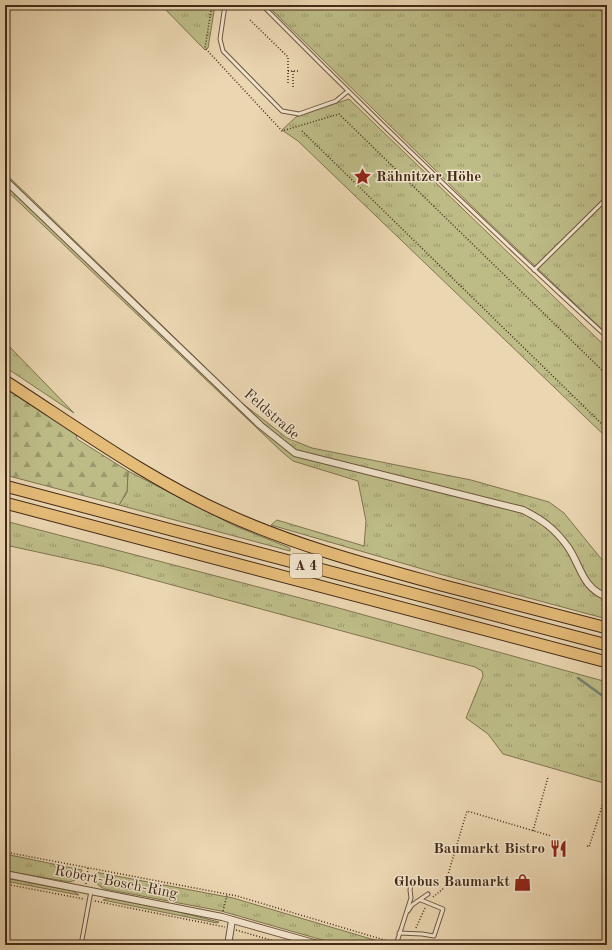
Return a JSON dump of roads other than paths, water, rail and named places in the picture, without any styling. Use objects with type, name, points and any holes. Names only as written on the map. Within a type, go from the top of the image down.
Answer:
[{"type":"highway","points":[[5,381],[144,471],[198,501],[255,527],[319,550],[375,567],[607,628]]},
{"type":"highway","name":"A 4","points":[[5,486],[607,645]]},
{"type":"highway","name":"A 4","points":[[5,503],[607,662]]},
{"type":"street","name":"Feldstraße","points":[[5,180],[249,415],[295,453],[523,510],[548,524],[569,548],[583,578],[593,588],[607,597]]},
{"type":"street","name":"Robert-Bosch-Ring","points":[[5,874],[222,917],[321,945]]},
{"type":"street","points":[[228,945],[232,920]]},
{"type":"lane","points":[[225,5],[220,39],[223,51],[282,111],[299,114],[336,100],[348,92]]},
{"type":"lane","points":[[262,5],[348,92],[534,270],[607,337]]},
{"type":"lane","points":[[534,270],[607,198]]},
{"type":"lane","points":[[396,944],[411,898],[411,885]]},
{"type":"lane","points":[[81,945],[88,890]]},
{"type":"lane","points":[[406,914],[412,905],[428,894]]},
{"type":"lane","points":[[399,932],[434,936],[443,909],[421,900]]},
{"type":"waterway","points":[[578,678],[607,699]]},
{"type":"place","name":"Rähnitzer Höhe","points":[[363,177]]},
{"type":"place","name":"Baumarkt Bistro","points":[[558,849]]},
{"type":"place","name":"Globus Baumarkt","points":[[523,882]]}]
